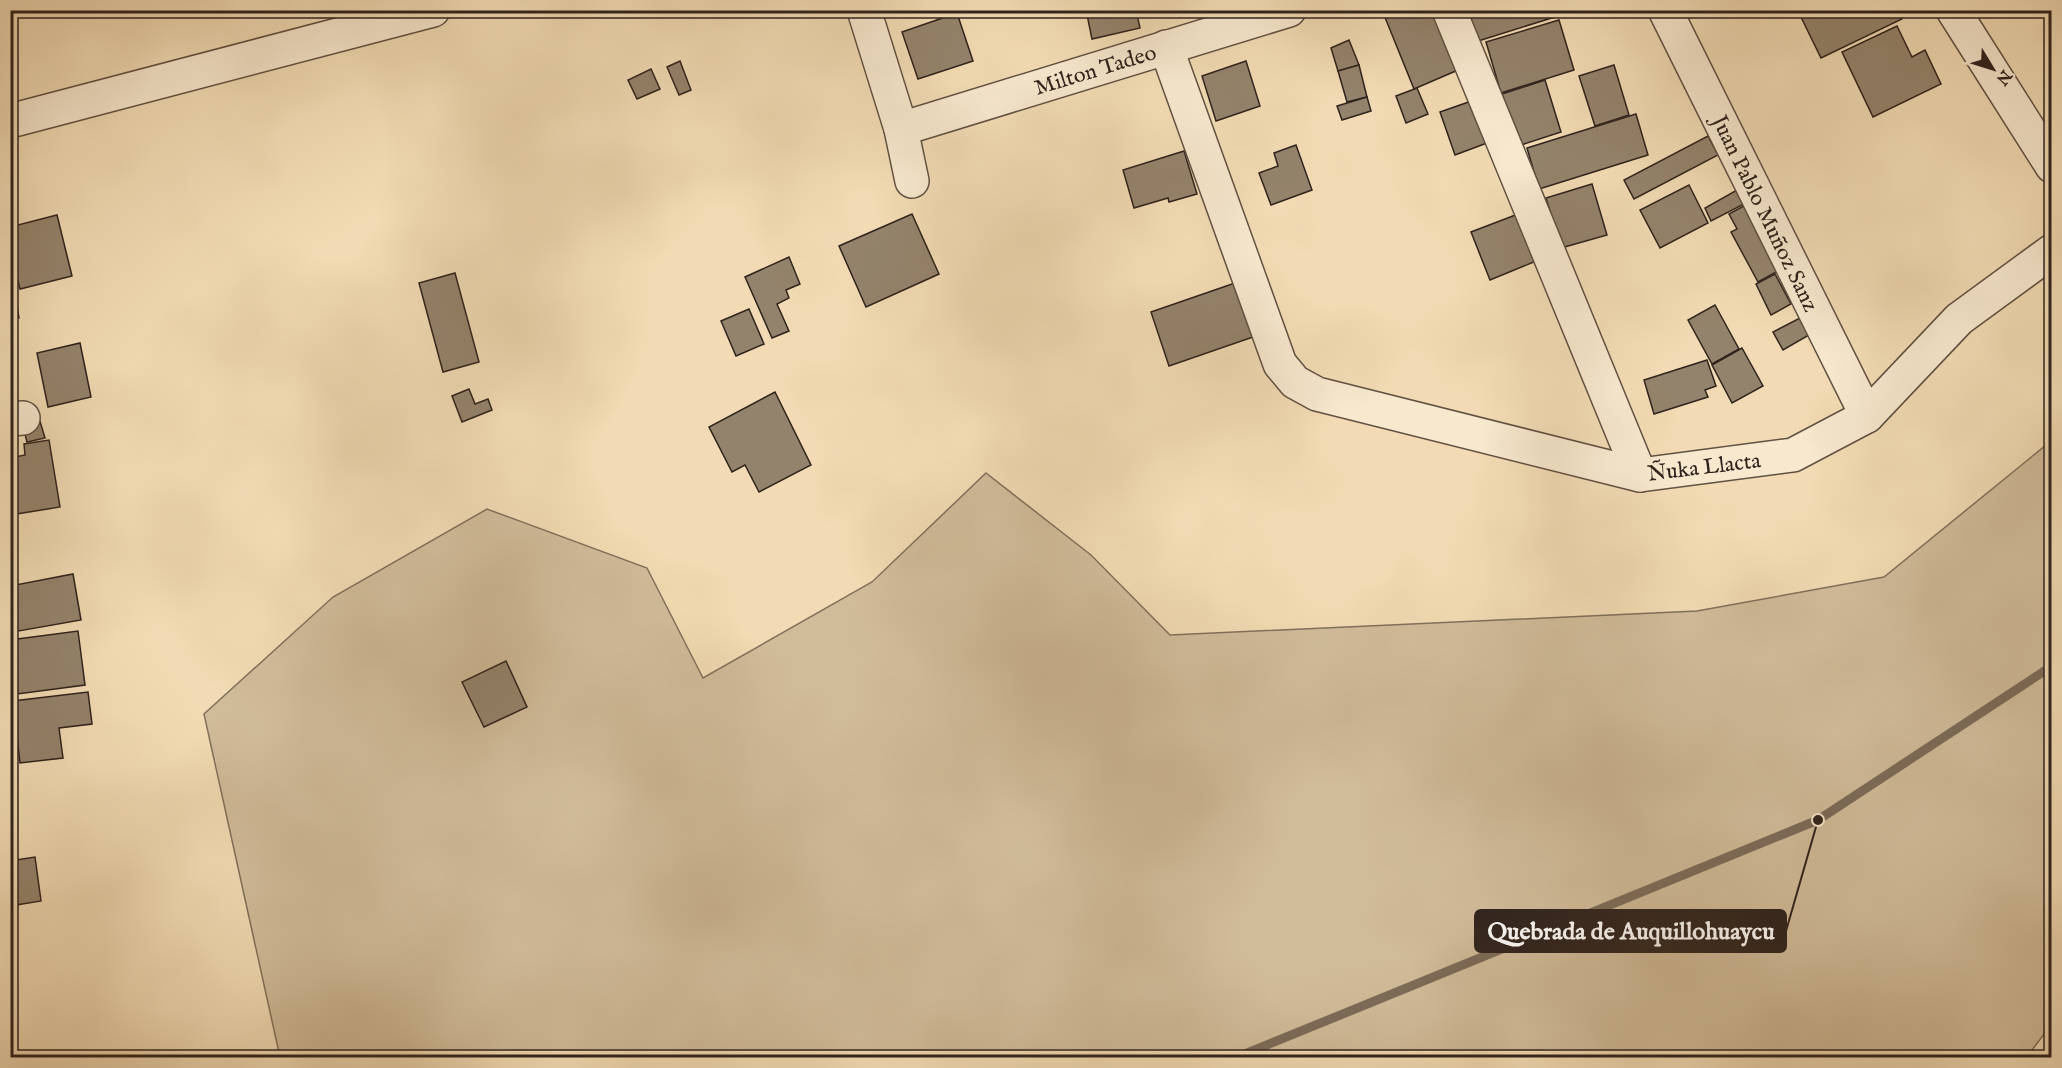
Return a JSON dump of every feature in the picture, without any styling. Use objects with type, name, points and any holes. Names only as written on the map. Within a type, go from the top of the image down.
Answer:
[{"type":"street","points":[[10,121],[433,10]]},
{"type":"street","points":[[864,10],[901,129],[912,181]]},
{"type":"street","name":"Milton Tadeo","points":[[901,129],[1289,10]]},
{"type":"street","points":[[1449,10],[1640,475]]},
{"type":"street","name":"Juan Pablo Muñoz Sanz","points":[[1665,10],[1867,416]]},
{"type":"street","points":[[1953,10],[2052,166]]},
{"type":"street","name":"Ñuka Llacta","points":[[1166,47],[1280,364],[1295,382],[1317,394],[1640,475],[1793,455],[1867,416],[1959,319],[2052,250]]},
{"type":"shaded area","points":[[2051,441],[2051,1025],[2026,1058],[280,1057],[204,714],[333,597],[487,509],[647,568],[703,678],[872,582],[986,473],[1091,555],[1170,635],[1697,611],[1884,577]]},
{"type":"building","points":[[1086,10],[1136,10],[1140,28],[1092,39]]},
{"type":"building","points":[[1382,10],[1434,10],[1458,70],[1414,89]]},
{"type":"building","points":[[1466,10],[1556,10],[1558,16],[1475,42]]},
{"type":"building","points":[[1898,10],[1902,19],[1821,58],[1798,11]]},
{"type":"building","points":[[957,13],[973,61],[918,79],[902,32]]},
{"type":"building","points":[[1559,20],[1574,70],[1501,93],[1486,42]]},
{"type":"building","points":[[1897,26],[1912,57],[1925,50],[1941,84],[1873,117],[1842,52]]},
{"type":"building","points":[[1349,40],[1359,65],[1338,71],[1331,48]]},
{"type":"building","points":[[680,61],[691,90],[679,95],[667,67]]},
{"type":"building","points":[[1246,61],[1260,106],[1216,121],[1202,76]]},
{"type":"building","points":[[1359,65],[1367,97],[1347,102],[1338,71]]},
{"type":"building","points":[[1614,65],[1629,115],[1595,126],[1579,76]]},
{"type":"building","points":[[651,69],[660,89],[637,99],[628,80]]},
{"type":"building","points":[[1545,80],[1561,132],[1518,146],[1502,94]]},
{"type":"building","points":[[1417,88],[1428,114],[1406,123],[1396,96]]},
{"type":"building","points":[[1367,97],[1371,111],[1342,120],[1337,106]]},
{"type":"building","points":[[1480,98],[1495,140],[1455,155],[1440,112]]},
{"type":"building","points":[[1636,114],[1648,155],[1539,189],[1527,148]]},
{"type":"building","points":[[1708,136],[1718,155],[1634,199],[1624,180]]},
{"type":"building","points":[[1296,145],[1312,190],[1271,205],[1259,173],[1278,166],[1274,153]]},
{"type":"building","points":[[1184,151],[1197,194],[1169,202],[1168,198],[1134,208],[1123,170]]},
{"type":"building","points":[[1592,184],[1607,235],[1561,248],[1546,198]]},
{"type":"building","points":[[1689,185],[1708,223],[1660,248],[1640,210]]},
{"type":"building","points":[[1737,190],[1744,204],[1711,221],[1705,208]]},
{"type":"building","points":[[1751,202],[1785,267],[1758,282],[1731,232],[1737,229],[1729,214]]},
{"type":"building","points":[[912,214],[939,274],[866,307],[839,246]]},
{"type":"building","points":[[1518,214],[1536,261],[1490,280],[1471,232]]},
{"type":"building","points":[[57,215],[72,276],[20,289],[10,249],[10,227]]},
{"type":"building","points":[[789,257],[800,284],[786,290],[789,298],[777,304],[789,331],[772,338],[745,277]]},
{"type":"building","points":[[455,273],[479,362],[443,372],[419,283]]},
{"type":"building","points":[[1775,274],[1791,304],[1771,315],[1756,284]]},
{"type":"building","points":[[1235,283],[1253,337],[1169,366],[1151,312]]},
{"type":"building","points":[[10,293],[15,293],[19,318],[10,320]]},
{"type":"building","points":[[1715,305],[1739,349],[1712,364],[1688,320]]},
{"type":"building","points":[[749,309],[764,344],[736,356],[721,321]]},
{"type":"building","points":[[1800,318],[1809,335],[1783,350],[1773,332]]},
{"type":"building","points":[[80,343],[91,397],[48,407],[37,353]]},
{"type":"building","points":[[1742,348],[1763,386],[1732,403],[1712,365]]},
{"type":"building","points":[[1707,360],[1716,386],[1705,390],[1708,397],[1654,414],[1644,380]]},
{"type":"building","points":[[469,389],[475,404],[488,399],[492,410],[462,422],[452,396]]},
{"type":"building","points":[[775,392],[811,465],[759,492],[745,465],[732,472],[709,427]]},
{"type":"building","points":[[39,418],[45,438],[27,442],[22,422]]},
{"type":"building","points":[[49,440],[60,507],[10,515],[10,485],[12,485],[10,471],[18,470],[15,457],[25,455],[24,444]]},
{"type":"building","points":[[73,574],[81,620],[13,632],[10,616],[10,586]]},
{"type":"building","points":[[78,631],[85,685],[10,695],[10,640]]},
{"type":"building","points":[[506,661],[527,707],[484,727],[462,682]]},
{"type":"building","points":[[88,692],[92,724],[59,728],[63,758],[20,763],[13,701]]},
{"type":"building","points":[[35,857],[41,901],[10,906],[10,861]]},
{"type":"building","points":[[10,1006],[15,1031],[10,1031]]},
{"type":"waterway","points":[[1235,1058],[1818,820],[2052,666]]},
{"type":"place","name":"Quebrada de Auquillohuaycu","points":[[1818,820]]}]
